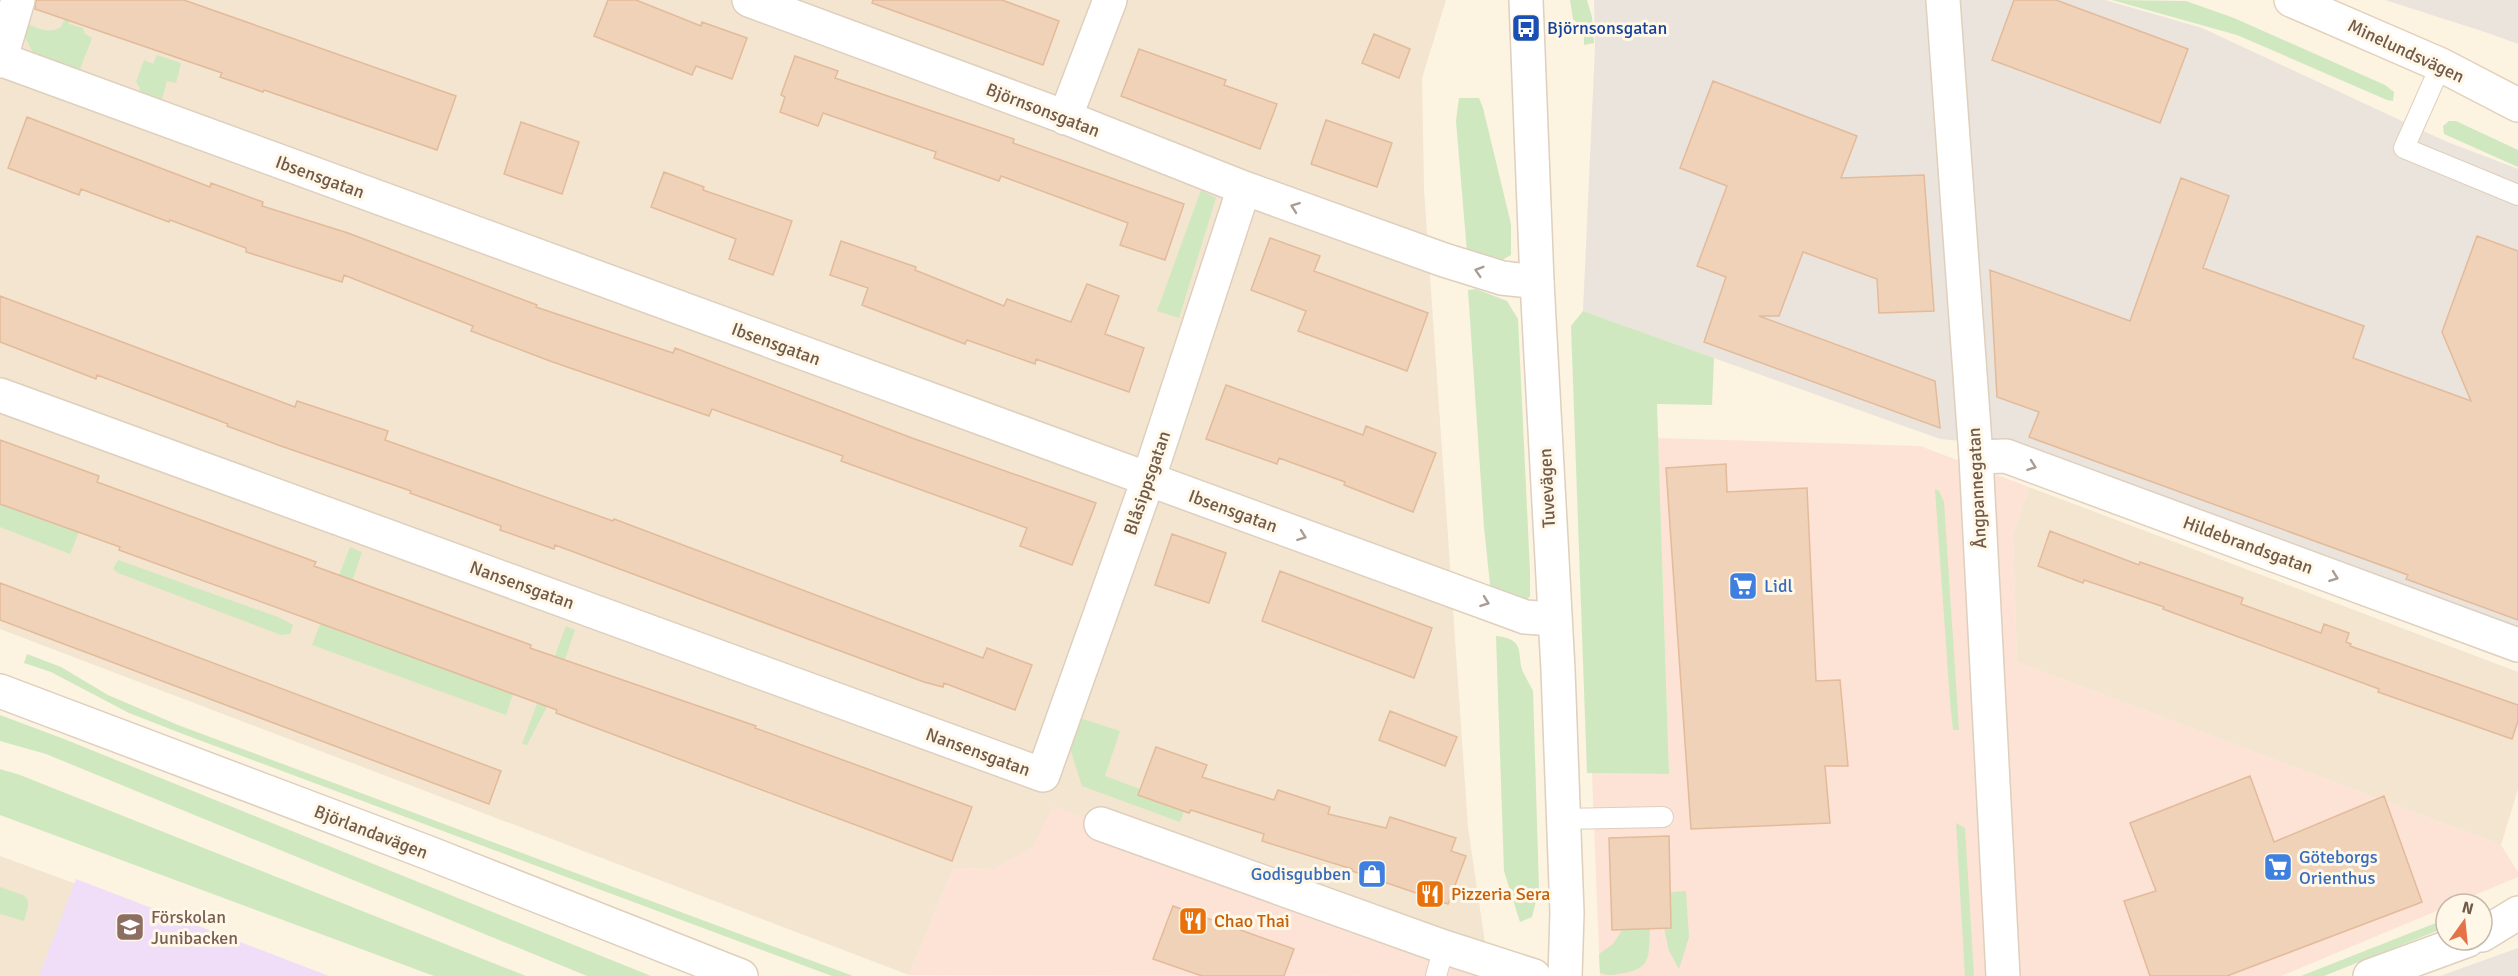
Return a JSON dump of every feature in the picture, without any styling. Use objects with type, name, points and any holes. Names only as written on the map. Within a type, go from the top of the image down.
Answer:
[{"type":"street","points":[[0,60],[18,0]]},
{"type":"street","points":[[1065,118],[1110,0]]},
{"type":"street","name":"Tuvevägen","points":[[1526,0],[1536,282],[1558,670],[1562,819],[1568,913],[1565,976]]},
{"type":"street","name":"Ångpannegatan","points":[[1944,0],[1976,457],[2003,976]]},
{"type":"street","name":"Minelundsvägen","points":[[2291,0],[2441,65],[2518,105]]},
{"type":"street","name":"Björnsonsgatan","points":[[753,1],[1244,188],[1444,260],[1502,278],[1536,282]]},
{"type":"street","name":"Ibsensgatan","points":[[0,60],[1525,617],[1554,619]]},
{"type":"street","name":"Blåsippsgatan","points":[[1043,775],[1148,480],[1244,188]]},
{"type":"street","name":"Nansensgatan","points":[[0,395],[1043,775]]},
{"type":"street","name":"Hildebrandsgatan","points":[[1976,457],[2006,456],[2518,645]]},
{"type":"street","name":"Björlandavägen","points":[[0,691],[429,853],[741,976]]},
{"type":"street","points":[[1101,824],[1440,961],[1534,976]]},
{"type":"street","points":[[2494,927],[2518,912]]},
{"type":"street","points":[[2370,976],[2435,952]]},
{"type":"lane","points":[[2441,65],[2404,148],[2518,195]]},
{"type":"lane","points":[[1562,819],[1663,817]]},
{"type":"shaded area","points":[[0,0],[1446,0],[1422,78],[1424,189],[1468,828],[1487,956],[1032,848],[994,869],[953,868],[909,975],[0,629]]},
{"type":"shaded area","points":[[1594,0],[2105,0],[2202,28],[2445,141],[2518,169],[2518,635],[2005,445],[1940,439],[1583,311],[1595,47]]},
{"type":"shaded area","points":[[2385,0],[2518,0],[2518,44],[2488,33]]},
{"type":"shaded area","points":[[1658,438],[1920,446],[2029,487],[2013,534],[2017,662],[2501,845],[2518,872],[2518,877],[2482,892],[2434,892],[2434,912],[2281,976],[1600,976],[1592,773],[1669,774]]},
{"type":"shaded area","points":[[2029,487],[2518,672],[2518,789],[2501,845],[2017,662],[2013,534]]},
{"type":"shaded area","points":[[1053,806],[1487,956],[1485,976],[909,975],[953,868],[994,869],[1032,848]]},
{"type":"shaded area","name":"Förskolan Junibacken","points":[[0,856],[326,976],[0,976]]},
{"type":"shaded area","name":"Förskolan Junibacken","points":[[76,879],[329,976],[39,976]]},
{"type":"shaded area","points":[[2518,948],[2518,976],[2440,976]]},
{"type":"green space","points":[[1570,0],[1587,0],[1592,17],[1594,43],[1584,45],[1584,29],[1573,19]]},
{"type":"green space","points":[[2112,0],[2186,1],[2234,18],[2385,85],[2394,92],[2393,101],[2237,35]]},
{"type":"green space","points":[[65,18],[69,20],[69,24],[83,28],[84,33],[92,38],[78,74],[36,59],[24,35],[28,24],[44,30],[52,30],[61,27]]},
{"type":"green space","points":[[157,55],[181,63],[176,83],[167,81],[162,99],[148,95],[146,100],[138,97],[140,88],[136,82],[144,60],[153,64]]},
{"type":"green space","points":[[1459,98],[1479,98],[1483,108],[1511,224],[1511,255],[1502,260],[1467,252],[1456,121]]},
{"type":"green space","points":[[2449,121],[2456,121],[2518,150],[2518,167],[2444,134],[2443,126]]},
{"type":"green space","points":[[1201,190],[1216,198],[1179,318],[1157,311]]},
{"type":"green space","points":[[1476,289],[1507,301],[1518,319],[1530,572],[1530,596],[1526,601],[1491,594],[1484,527],[1468,290]]},
{"type":"green space","points":[[1583,311],[1714,358],[1712,405],[1657,404],[1669,774],[1587,773],[1571,326]]},
{"type":"green space","points":[[1935,489],[1939,491],[1944,502],[1959,730],[1953,730],[1950,701]]},
{"type":"green space","points":[[0,504],[79,532],[70,554],[0,527]]},
{"type":"green space","points":[[350,547],[362,552],[336,630],[513,694],[506,715],[312,645]]},
{"type":"green space","points":[[118,560],[278,617],[293,625],[290,634],[281,635],[118,573],[113,569]]},
{"type":"green space","points":[[566,626],[575,630],[552,697],[527,745],[522,744]]},
{"type":"green space","points":[[1496,636],[1513,641],[1517,645],[1524,674],[1533,691],[1539,889],[1532,917],[1520,922],[1504,871]]},
{"type":"green space","points":[[27,654],[61,667],[108,695],[178,725],[853,976],[832,976],[129,713],[51,672],[24,663]]},
{"type":"green space","points":[[0,715],[651,976],[587,976],[46,754],[0,741]]},
{"type":"green space","points":[[1080,718],[1120,731],[1105,776],[1140,789],[1138,794],[1184,811],[1180,822],[1082,786],[1070,749]]},
{"type":"green space","points":[[0,769],[526,976],[434,976],[0,815]]},
{"type":"green space","points":[[1956,823],[1965,828],[1974,976],[1965,976]]},
{"type":"green space","points":[[0,887],[23,895],[28,900],[24,921],[0,914]]},
{"type":"green space","points":[[1686,891],[1689,937],[1679,969],[1669,951],[1664,928],[1671,927],[1670,892]]},
{"type":"green space","points":[[2434,924],[2434,932],[2324,976],[2301,976]]},
{"type":"green space","points":[[1650,929],[1649,953],[1640,968],[1618,974],[1600,973],[1599,954],[1613,944],[1622,930]]},
{"type":"building","points":[[36,0],[184,0],[456,96],[437,150],[220,77],[222,73],[35,9]]},
{"type":"building","points":[[608,0],[636,0],[701,26],[702,22],[747,38],[732,79],[696,66],[692,75],[594,36]]},
{"type":"building","points":[[873,0],[1002,0],[1059,21],[1043,65],[872,3]]},
{"type":"building","points":[[2014,0],[2056,0],[2188,49],[2160,123],[1992,60]]},
{"type":"building","points":[[1374,34],[1410,49],[1399,78],[1362,63]]},
{"type":"building","points":[[1139,49],[1226,80],[1224,85],[1277,104],[1260,149],[1121,96]]},
{"type":"building","points":[[795,56],[838,71],[835,78],[1014,139],[1013,143],[1184,204],[1165,260],[1120,245],[1128,223],[1001,176],[999,181],[934,158],[936,152],[823,113],[818,126],[780,112],[785,97],[781,95]]},
{"type":"building","points":[[1713,81],[1857,136],[1841,178],[1924,175],[1934,311],[1879,313],[1877,279],[1803,252],[1779,316],[1759,316],[1935,381],[1940,428],[1704,342],[1726,277],[1697,266],[1727,186],[1680,168]]},
{"type":"building","points":[[27,117],[210,187],[211,183],[263,202],[262,206],[348,233],[537,305],[536,307],[673,353],[675,348],[912,438],[1096,503],[1072,565],[1020,546],[1027,528],[841,461],[843,456],[712,409],[709,416],[550,361],[471,331],[473,326],[344,275],[342,282],[246,252],[246,248],[170,220],[169,222],[81,189],[79,195],[8,168]]},
{"type":"building","points":[[1326,120],[1392,143],[1377,187],[1311,164]]},
{"type":"building","points":[[521,122],[579,142],[562,194],[504,174]]},
{"type":"building","points":[[664,172],[704,187],[703,190],[792,221],[773,275],[729,259],[736,239],[651,207]]},
{"type":"building","points":[[2181,178],[2229,196],[2203,268],[2364,326],[2353,358],[2471,401],[2442,332],[2477,236],[2518,251],[2518,620],[2406,579],[2408,575],[2029,437],[2039,412],[1997,397],[1990,270],[2130,321]]},
{"type":"building","points":[[1270,238],[1320,256],[1314,271],[1428,313],[1407,371],[1298,331],[1306,311],[1251,290]]},
{"type":"building","points":[[841,241],[916,267],[915,270],[1004,306],[1007,299],[1071,322],[1087,284],[1119,296],[1105,334],[1144,348],[1129,392],[1036,359],[1035,364],[967,340],[965,344],[862,305],[868,288],[830,275]]},
{"type":"building","points":[[0,296],[295,407],[297,401],[388,431],[385,440],[613,521],[614,519],[983,658],[987,648],[1032,665],[1015,710],[944,683],[943,687],[924,682],[555,545],[554,549],[500,530],[501,526],[410,493],[411,491],[278,445],[97,375],[96,379],[0,342]]},
{"type":"building","points":[[1226,385],[1363,435],[1366,426],[1436,453],[1413,512],[1344,485],[1345,482],[1279,458],[1277,464],[1206,439]]},
{"type":"building","points":[[0,440],[99,476],[97,482],[316,562],[314,566],[531,645],[530,648],[756,726],[755,728],[972,807],[952,861],[556,713],[557,710],[119,550],[120,547],[0,504]]},
{"type":"building","name":"Lidl","points":[[1726,464],[1727,492],[1807,488],[1816,681],[1840,680],[1848,766],[1825,766],[1830,823],[1691,829],[1666,468]]},
{"type":"building","points":[[2050,531],[2139,565],[2140,562],[2243,598],[2241,604],[2321,633],[2324,624],[2349,633],[2346,642],[2351,644],[2350,646],[2518,705],[2518,721],[2512,739],[2378,692],[2379,689],[2163,609],[2164,607],[2084,580],[2083,583],[2038,566]]},
{"type":"building","points":[[1172,534],[1226,553],[1209,603],[1155,585]]},
{"type":"building","points":[[1280,571],[1432,628],[1414,678],[1262,621]]},
{"type":"building","points":[[0,583],[501,771],[489,804],[0,620]]},
{"type":"building","points":[[1390,711],[1457,737],[1445,766],[1379,740]]},
{"type":"building","points":[[1156,747],[1207,765],[1202,777],[1274,800],[1278,790],[1330,807],[1328,814],[1386,828],[1390,817],[1456,838],[1451,851],[1466,856],[1448,904],[1352,871],[1352,869],[1262,841],[1264,834],[1191,810],[1189,813],[1138,795]]},
{"type":"building","name":"Göteborgs Orienthus","points":[[2250,776],[2274,842],[2384,796],[2422,902],[2227,976],[2150,976],[2124,901],[2156,891],[2130,823]]},
{"type":"building","points":[[1669,836],[1671,928],[1612,930],[1609,838]]},
{"type":"building","points":[[1173,906],[1294,949],[1284,976],[1202,976],[1153,959]]},
{"type":"place","name":"Björnsonsgatan","points":[[1526,28]]},
{"type":"place","name":"Lidl","points":[[1743,586]]},
{"type":"place","name":"Göteborgs Orienthus","points":[[2278,867]]},
{"type":"place","name":"Godisgubben","points":[[1372,874]]},
{"type":"place","name":"Pizzeria Sera","points":[[1430,894]]},
{"type":"place","name":"Chao Thai","points":[[1193,921]]},
{"type":"place","name":"Förskolan Junibacken","points":[[130,927]]}]
